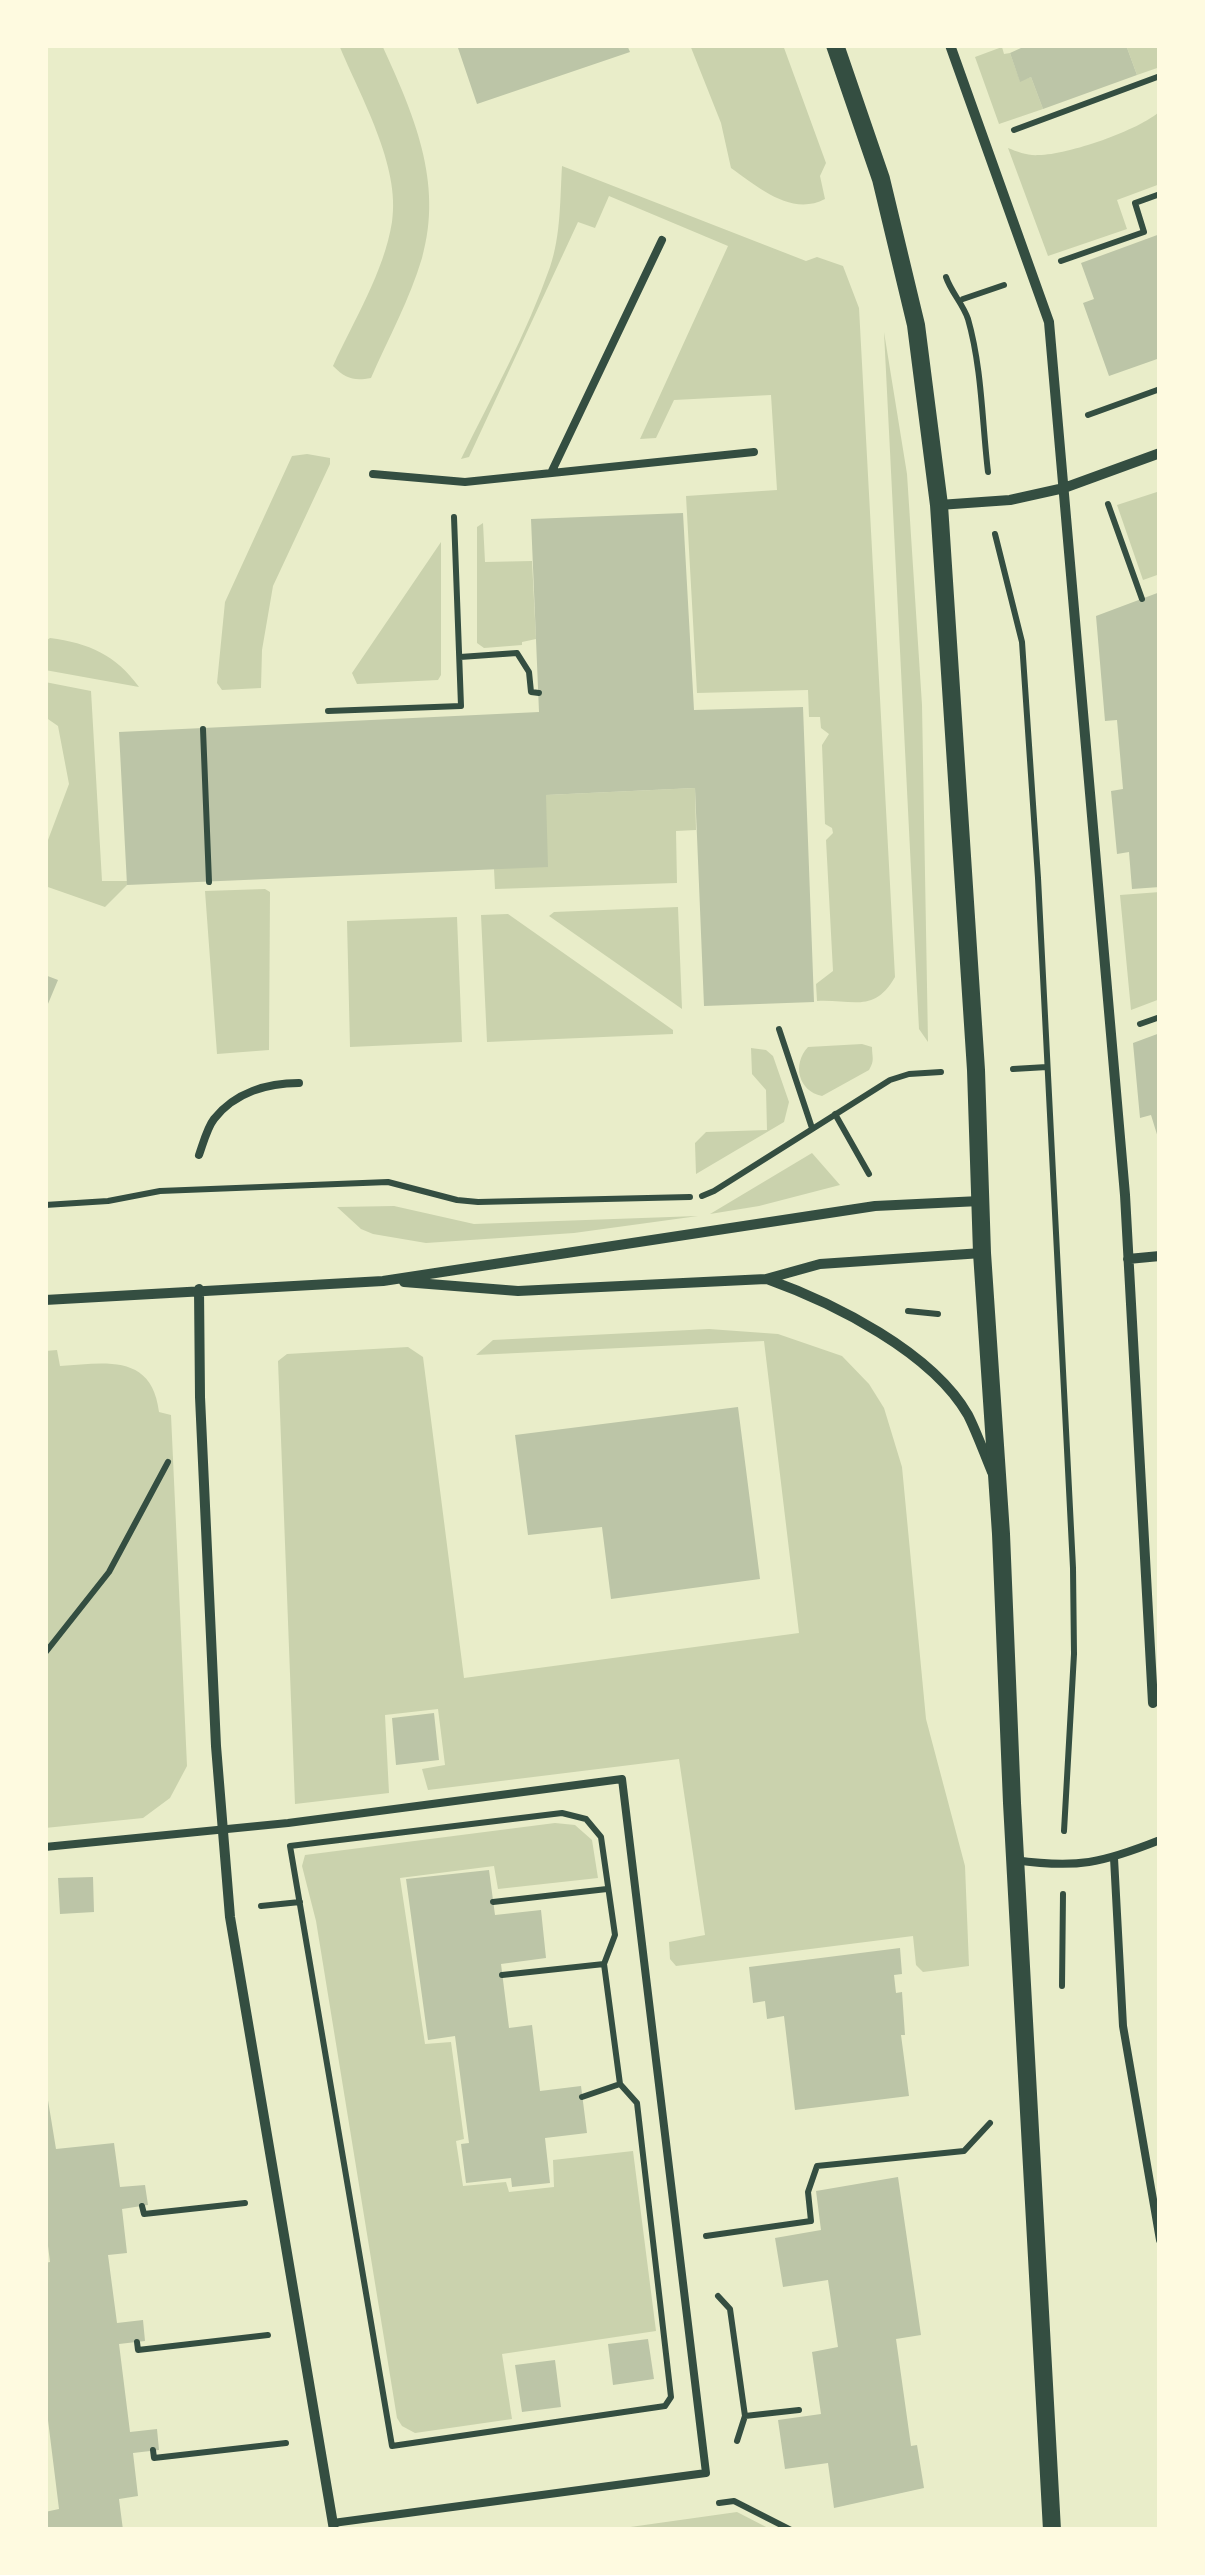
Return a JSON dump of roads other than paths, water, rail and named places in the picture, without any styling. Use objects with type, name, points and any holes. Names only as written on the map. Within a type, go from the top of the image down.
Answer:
[{"type":"street","points":[[835,45],[881,179],[912,306],[939,505],[976,1070],[982,1253],[998,1484],[1052,2530]]},
{"type":"street","points":[[950,45],[1050,322],[1128,1259],[1153,1703]]},
{"type":"street","points":[[939,505],[991,501],[1064,488],[1160,453]]},
{"type":"street","points":[[45,1300],[383,1281],[859,1208],[980,1201]]},
{"type":"street","points":[[383,1281],[518,1291],[766,1278],[820,1264],[982,1253]]},
{"type":"street","points":[[1128,1259],[1160,1256]]},
{"type":"street","points":[[766,1278],[806,1293],[877,1330],[941,1381],[967,1414],[998,1484]]},
{"type":"street","points":[[200,1289],[200,1397],[222,1830],[245,2015],[334,2527]]},
{"type":"lane","points":[[550,473],[662,240]]},
{"type":"lane","points":[[373,474],[466,482],[754,452]]},
{"type":"lane","points":[[199,1156],[214,1120],[241,1096],[272,1083],[299,1083]]},
{"type":"lane","points":[[45,1847],[222,1830],[622,1779],[706,2473],[334,2527]]},
{"type":"lane","points":[[1015,1860],[1062,1866],[1114,1858],[1160,1840]]},
{"type":"lane","points":[[1114,1858],[1123,2026],[1160,2240]]}]
